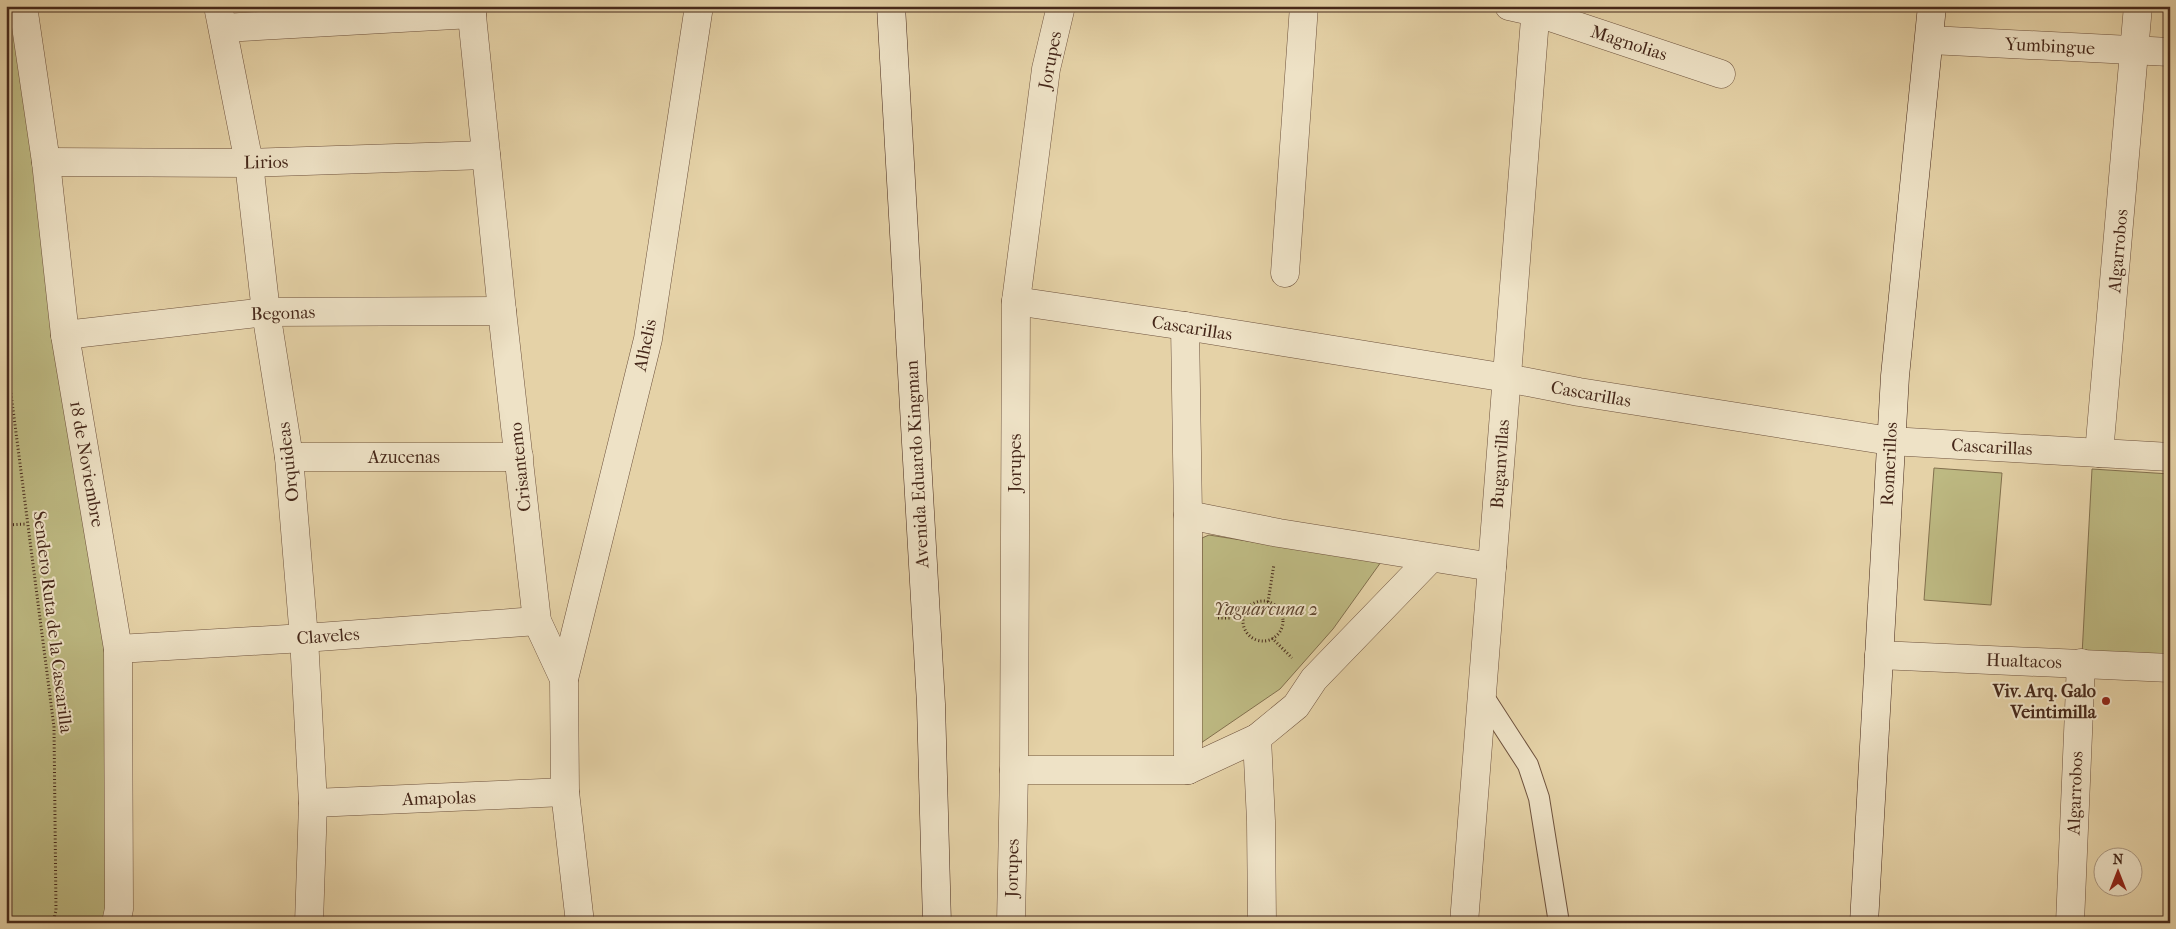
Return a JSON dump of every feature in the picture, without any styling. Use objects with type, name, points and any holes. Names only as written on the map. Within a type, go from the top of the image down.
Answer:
[{"type":"street","name":"18 de Noviembre","points":[[22,6],[46,162],[66,335],[118,649],[119,910],[116,923]]},
{"type":"street","name":"Alhelis","points":[[564,679],[648,339],[699,6]]},
{"type":"street","name":"Avenida Eduardo Kingman","points":[[891,6],[931,704],[937,923]]},
{"type":"street","name":"Jorupes","points":[[1011,923],[1014,770],[1016,301],[1046,69],[1061,6]]},
{"type":"street","points":[[1285,273],[1304,6]]},
{"type":"street","name":"Magnolias","points":[[1509,6],[1536,9],[1720,74]]},
{"type":"street","name":"Romerillos","points":[[1864,923],[1890,441],[1932,6]]},
{"type":"street","name":"Algarrobos","points":[[2100,453],[2136,50],[2138,6]]},
{"type":"street","name":"Buganvillas","points":[[1464,923],[1536,9]]},
{"type":"street","name":"Crisantemo","points":[[471,10],[502,311],[537,621],[564,679],[565,792],[580,923]]},
{"type":"street","points":[[220,17],[471,10]]},
{"type":"street","name":"Orquideas","points":[[220,17],[249,162],[266,312],[289,457],[304,638],[313,803],[308,923]]},
{"type":"street","name":"Yumbingue","points":[[1930,40],[2170,52]]},
{"type":"street","name":"Lirios","points":[[46,162],[249,162],[486,155]]},
{"type":"street","name":"Cascarillas","points":[[1016,301],[1185,326],[1506,378],[1579,392],[1890,441],[2170,457]]},
{"type":"street","name":"Begonas","points":[[66,335],[266,312],[502,311]]},
{"type":"street","points":[[1185,326],[1188,515],[1188,770]]},
{"type":"street","name":"Azucenas","points":[[289,457],[519,457]]},
{"type":"street","points":[[1188,515],[1279,533],[1492,566]]},
{"type":"street","points":[[1014,770],[1188,770],[1257,738],[1296,706],[1314,679],[1431,558]]},
{"type":"street","name":"Claveles","points":[[118,649],[537,621]]},
{"type":"street","name":"Hualtacos","points":[[1879,655],[2170,668]]},
{"type":"street","name":"Algarrobos","points":[[2070,923],[2081,663]]},
{"type":"street","points":[[1257,738],[1261,821],[1262,923]]},
{"type":"street","name":"Amapolas","points":[[313,803],[565,792]]},
{"type":"lane","points":[[1482,694],[1528,765],[1539,798],[1559,923]]},
{"type":"path","name":"Sendero Ruta de la Cascarilla","points":[[6,355],[54,728],[56,910],[53,923]]},
{"type":"path","points":[[6,526],[27,524]]},
{"type":"path","points":[[1268,602],[1279,533]]},
{"type":"path","points":[[1268,602],[1279,609],[1282,622],[1281,628],[1278,634],[1267,640],[1254,639],[1245,630],[1243,624],[1245,612],[1255,603],[1268,602]]},
{"type":"green space","points":[[6,6],[23,6],[118,649],[116,923],[6,923]]},
{"type":"green space","points":[[1934,468],[2002,473],[1991,605],[1924,600]]},
{"type":"green space","points":[[2092,469],[2170,474],[2170,661],[2082,655]]},
{"type":"green space","name":"Yaguarcuna 2","points":[[1209,535],[1381,562],[1333,629],[1280,689],[1201,743],[1202,538]]},
{"type":"place","name":"Viv. Arq. Galo Veintimilla","points":[[2106,701]]}]
